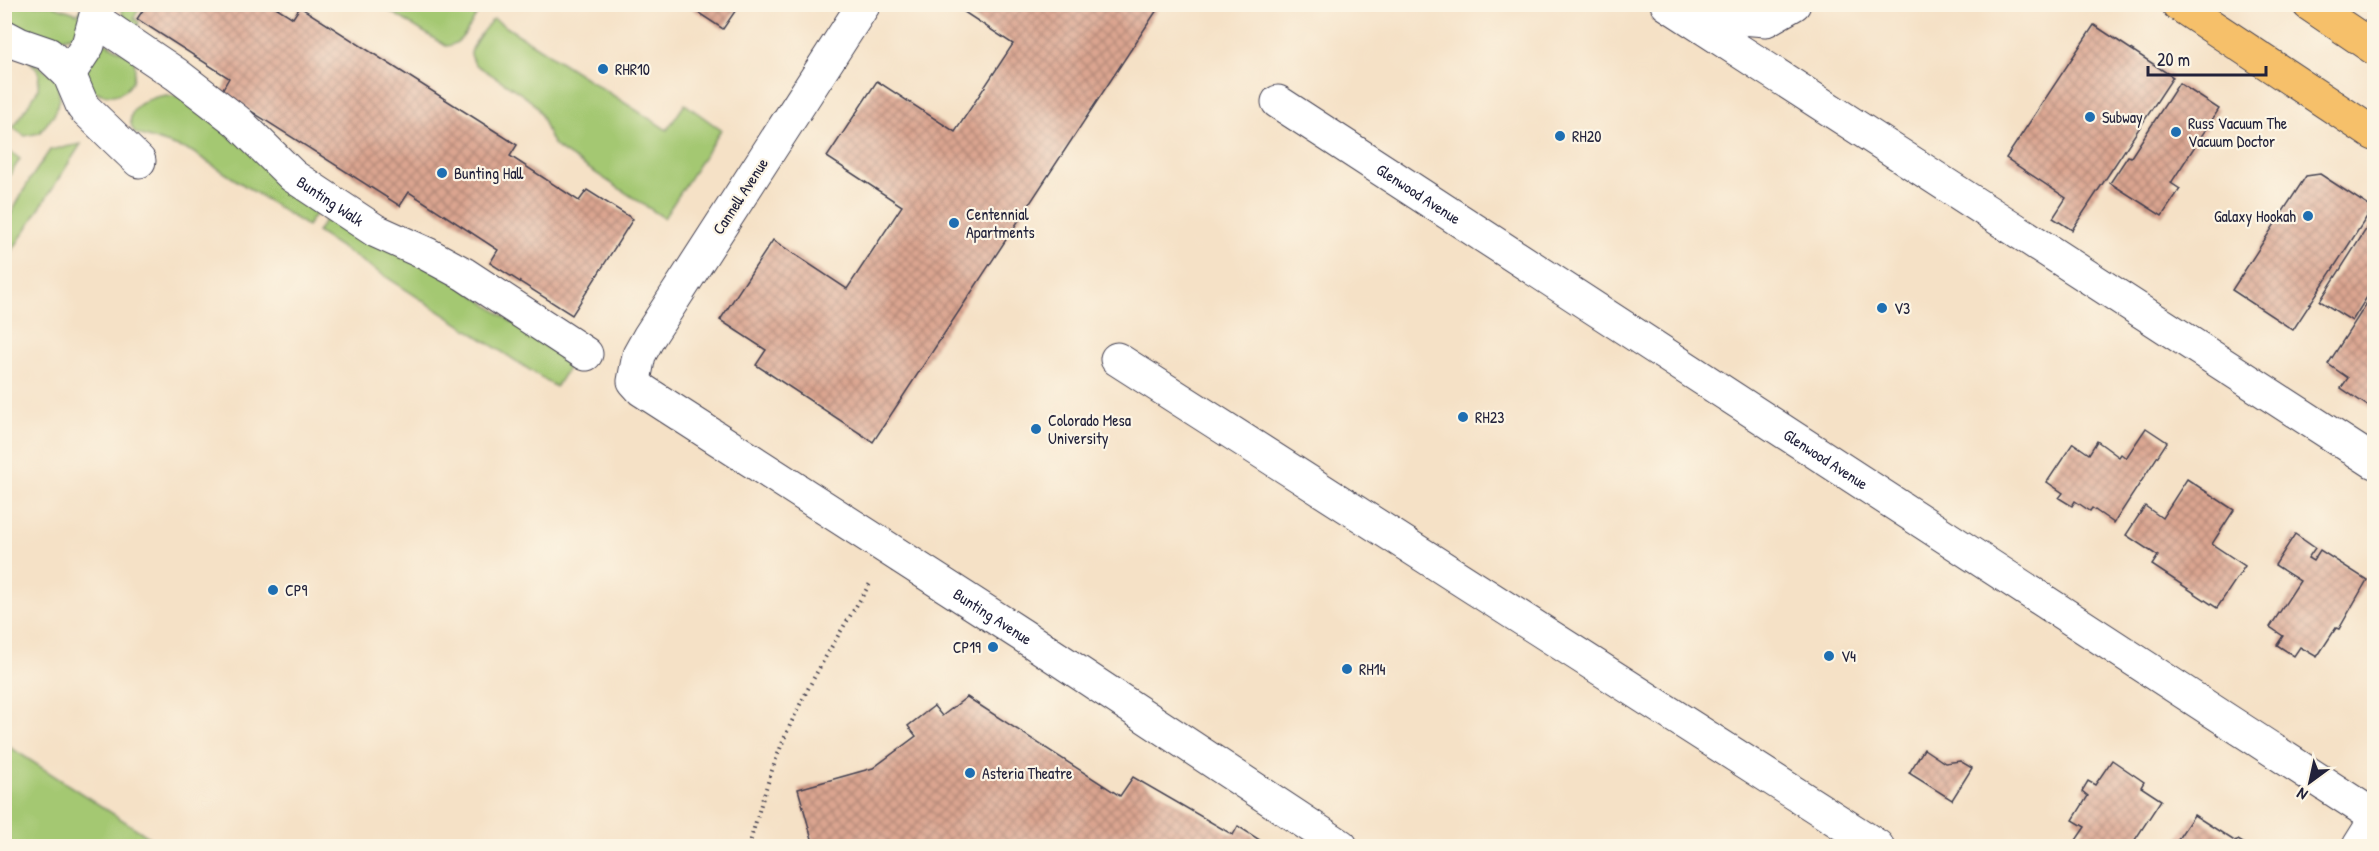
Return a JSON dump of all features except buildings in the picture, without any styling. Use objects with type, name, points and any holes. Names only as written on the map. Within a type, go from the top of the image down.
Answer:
[{"type":"main road","points":[[2178,4],[2374,134]]},
{"type":"main road","points":[[2309,4],[2374,48]]},
{"type":"street","name":"Cannell Avenue","points":[[642,390],[634,381],[639,355],[864,4]]},
{"type":"street","points":[[1667,4],[2374,462]]},
{"type":"street","points":[[1721,4],[1741,18],[1766,20],[1794,4]]},
{"type":"street","points":[[69,74],[88,45],[98,12]]},
{"type":"street","name":"Bunting Walk","points":[[98,12],[237,121],[293,176],[376,231],[428,254],[464,274],[585,354]]},
{"type":"street","points":[[4,36],[48,54],[69,74],[82,107],[139,161]]},
{"type":"street","name":"Glenwood Avenue","points":[[1278,102],[2374,816]]},
{"type":"street","points":[[1117,359],[1877,846]]},
{"type":"street","name":"Bunting Avenue","points":[[642,390],[1022,635],[1341,846]]},
{"type":"street","points":[[2359,846],[2374,822]]},
{"type":"path","points":[[748,846],[765,790],[793,718],[828,652],[871,582]]},
{"type":"green space","points":[[4,5],[52,5],[78,14],[84,5],[82,31],[69,37],[50,38],[29,36],[30,30],[5,28]]},
{"type":"green space","points":[[121,5],[141,5],[134,18],[139,22],[136,32],[122,13]]},
{"type":"green space","points":[[380,5],[468,5],[479,11],[462,38],[446,46]]},
{"type":"green space","points":[[494,19],[667,130],[685,104],[721,130],[664,218],[556,147],[535,105],[515,89],[475,64],[471,55],[472,50],[480,35]]},
{"type":"green space","points":[[104,42],[134,58],[135,69],[130,85],[118,94],[109,95],[90,89],[84,56]]},
{"type":"green space","points":[[27,58],[57,79],[60,99],[54,115],[39,133],[25,136],[13,128],[38,90],[39,72]]},
{"type":"green space","points":[[166,95],[182,97],[320,208],[307,226],[191,151],[135,133],[131,125],[133,111],[144,102]]},
{"type":"green space","points":[[81,144],[5,262],[5,225],[29,181],[50,150]]},
{"type":"green space","points":[[5,148],[20,159],[5,183]]},
{"type":"green space","points":[[329,214],[448,277],[571,364],[556,387],[317,232]]},
{"type":"green space","points":[[5,744],[163,846],[5,846]]},
{"type":"place","name":"RHR10","points":[[603,69]]},
{"type":"place","name":"Subway","points":[[2090,117]]},
{"type":"place","name":"Russ Vacuum The Vacuum Doctor","points":[[2176,132]]},
{"type":"place","name":"RH20","points":[[1560,136]]},
{"type":"place","name":"Bunting Hall","points":[[442,173]]},
{"type":"place","name":"Galaxy Hookah","points":[[2308,216]]},
{"type":"place","name":"Centennial Apartments","points":[[954,223]]},
{"type":"place","name":"V3","points":[[1882,308]]},
{"type":"place","name":"RH23","points":[[1463,417]]},
{"type":"place","name":"Colorado Mesa University","points":[[1036,429]]},
{"type":"place","name":"CP9","points":[[273,590]]},
{"type":"place","name":"CP19","points":[[993,647]]},
{"type":"place","name":"V4","points":[[1829,656]]},
{"type":"place","name":"RH14","points":[[1347,669]]},
{"type":"place","name":"Asteria Theatre","points":[[970,773]]}]
